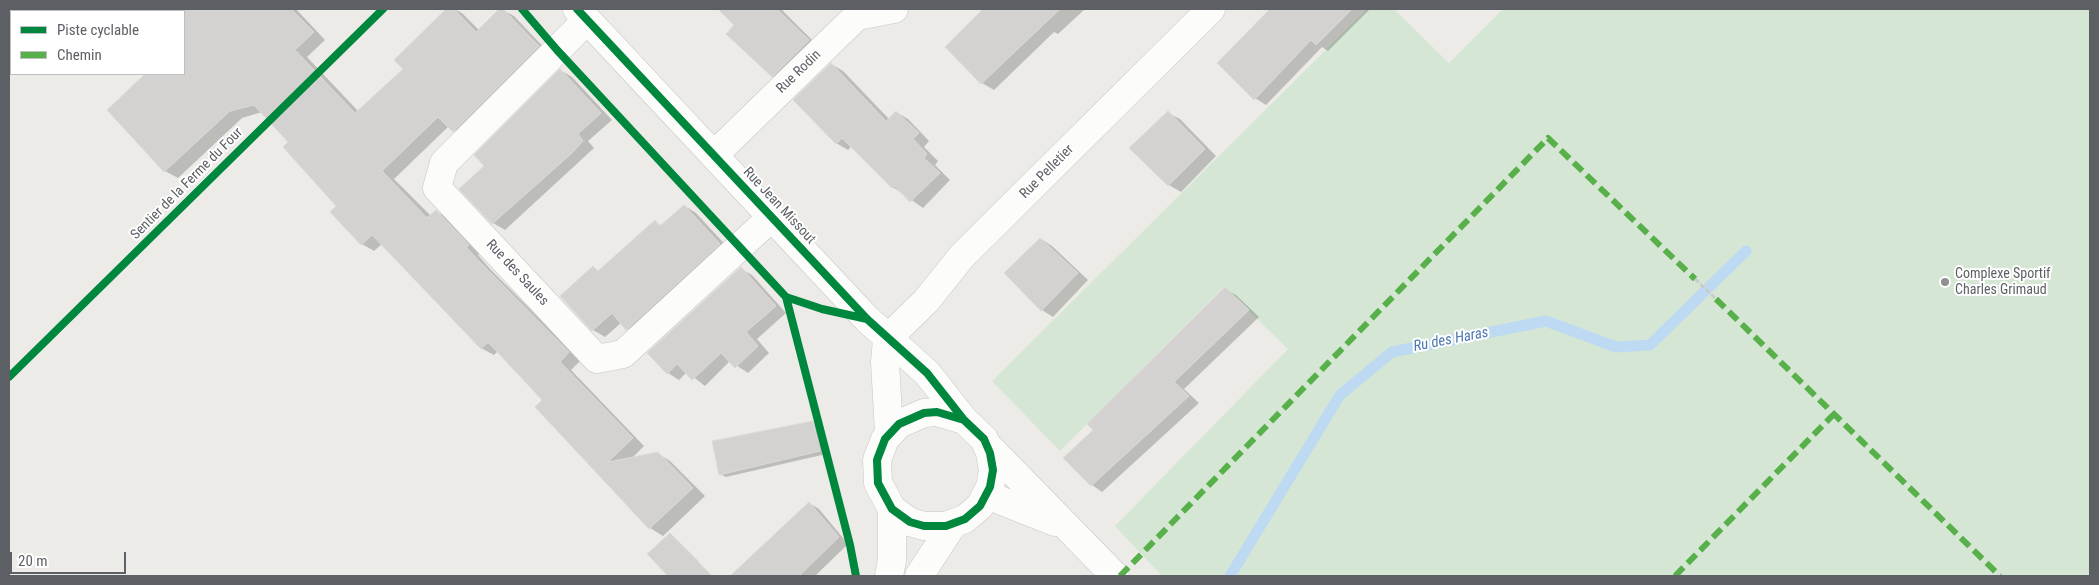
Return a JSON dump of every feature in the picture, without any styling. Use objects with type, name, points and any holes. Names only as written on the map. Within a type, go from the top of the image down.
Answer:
[{"type":"street","name":"Rue Rodin","points":[[714,154],[857,16],[894,9]]},
{"type":"street","name":"Rue Pelletier","points":[[887,338],[926,301],[962,256],[1211,9]]},
{"type":"street","name":"Rue Jean Missout","points":[[582,14],[887,338],[927,373],[964,420]]},
{"type":"street","name":"Rue des Saules","points":[[582,14],[444,163],[437,188],[597,359],[623,354],[772,217]]},
{"type":"street","points":[[887,338],[885,362],[889,433]]},
{"type":"street","points":[[987,445],[993,470],[987,495],[971,515],[953,524],[924,526],[910,522],[892,509],[880,490],[877,475],[879,453],[889,433],[911,417],[924,413],[938,412],[964,420],[980,433],[987,445],[1115,576]]},
{"type":"street","points":[[987,495],[1065,525]]},
{"type":"street","points":[[889,576],[892,560],[892,509]]},
{"type":"street","points":[[919,576],[953,524]]},
{"type":"path","points":[[1695,279],[1716,299]]},
{"type":"green space","points":[[1367,9],[1394,9],[1449,63],[1503,9],[2090,9],[2090,576],[1162,576],[1115,526],[1288,349],[1224,287],[1060,451],[992,381]]},
{"type":"building","points":[[291,9],[314,32],[295,50],[355,113],[403,69],[394,60],[446,9],[454,9],[476,32],[499,9],[503,9],[539,46],[453,132],[438,117],[382,171],[427,218],[436,210],[469,245],[466,247],[479,261],[569,352],[560,362],[633,438],[608,462],[658,452],[693,488],[649,529],[535,407],[542,400],[488,342],[481,349],[372,235],[361,245],[330,212],[336,206],[283,147],[288,142],[254,105],[230,111],[164,172],[107,110],[144,75],[185,75],[184,10]]},
{"type":"building","points":[[718,9],[777,9],[809,40],[772,77],[726,34],[734,25]]},
{"type":"building","points":[[983,9],[1060,9],[981,84],[945,47]]},
{"type":"building","points":[[1270,9],[1352,9],[1316,45],[1311,40],[1254,100],[1217,63]]},
{"type":"building","points":[[831,63],[886,121],[896,111],[919,133],[913,139],[927,154],[924,158],[940,173],[910,202],[895,186],[892,188],[842,138],[836,144],[793,100]]},
{"type":"building","points":[[560,69],[601,113],[578,134],[583,141],[571,154],[492,224],[459,189],[484,166],[474,155]]},
{"type":"building","points":[[1168,111],[1205,149],[1168,186],[1129,148]]},
{"type":"building","points":[[684,205],[720,244],[626,330],[612,313],[592,331],[560,296],[593,266],[598,271],[655,220],[660,226]]},
{"type":"building","points":[[1040,238],[1078,273],[1041,311],[1004,273]]},
{"type":"building","points":[[741,267],[776,306],[746,332],[758,346],[735,368],[721,353],[692,380],[677,364],[667,374],[647,353]]},
{"type":"building","points":[[1225,287],[1249,310],[1174,382],[1189,396],[1091,486],[1063,458],[1093,430],[1087,424]]},
{"type":"building","points":[[813,421],[820,451],[719,475],[712,441]]},
{"type":"building","points":[[809,502],[839,537],[799,576],[730,576]]},
{"type":"building","points":[[670,533],[712,576],[668,576],[647,554]]},
{"type":"waterway","name":"Ru des Haras","points":[[1230,576],[1340,395],[1392,352],[1546,321],[1616,347],[1650,345],[1746,251]]},
{"type":"marked path","points":[[1120,576],[1548,138],[1695,279]]},
{"type":"marked path","points":[[1716,299],[2000,576]]},
{"type":"marked path","points":[[1675,576],[1833,415]]},
{"type":"cycle path","name":"Sentier de la Ferme du Four","points":[[9,377],[383,9]]},
{"type":"cycle path","points":[[522,9],[557,50],[786,297],[822,309],[867,319]]},
{"type":"cycle path","points":[[577,9],[867,319],[927,373],[964,420],[984,439],[990,453],[993,470],[990,487],[980,506],[965,519],[946,526],[924,526],[910,522],[892,509],[878,483],[877,460],[885,439],[899,424],[924,413],[937,412],[964,420]]},
{"type":"cycle path","points":[[786,297],[850,545],[856,576]]},
{"type":"place","name":"Complexe Sportif Charles Grimaud","points":[[1945,282]]}]
